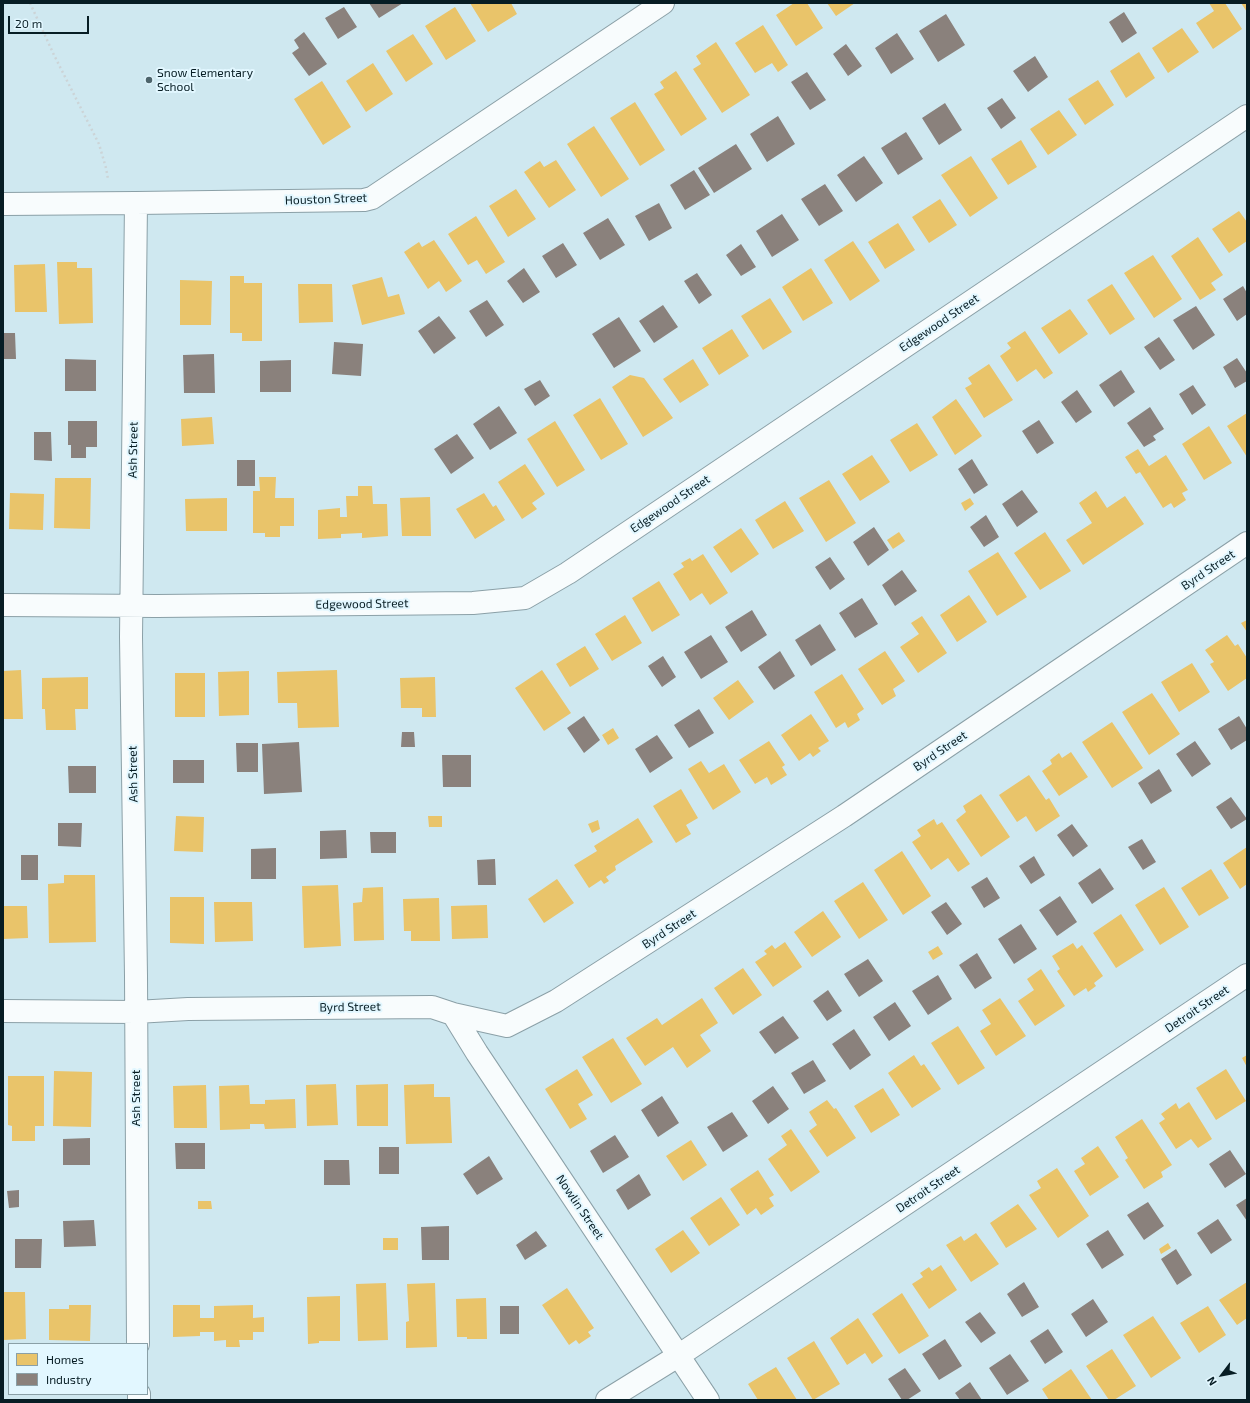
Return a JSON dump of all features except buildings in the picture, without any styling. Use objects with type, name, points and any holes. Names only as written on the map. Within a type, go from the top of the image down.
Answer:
[{"type":"street","name":"Houston Street","points":[[3,204],[364,200],[372,198],[662,3]]},
{"type":"street","name":"Edgewood Street","points":[[3,606],[473,603],[525,598],[568,573],[1247,116]]},
{"type":"street","name":"Ash Street","points":[[136,203],[131,606],[138,1343]]},
{"type":"street","name":"Byrd Street","points":[[3,1011],[136,1012],[188,1009],[432,1007],[453,1014],[507,1026],[556,1001],[844,816],[1247,543]]},
{"type":"street","name":"Detroit Street","points":[[607,1400],[678,1356],[1247,975]]},
{"type":"street","name":"Nowlin Street","points":[[453,1014],[477,1054],[708,1400]]},
{"type":"path","points":[[30,3],[54,55],[99,144],[107,173],[106,203]]},
{"type":"place","name":"Snow Elementary School","points":[[149,80]]}]
